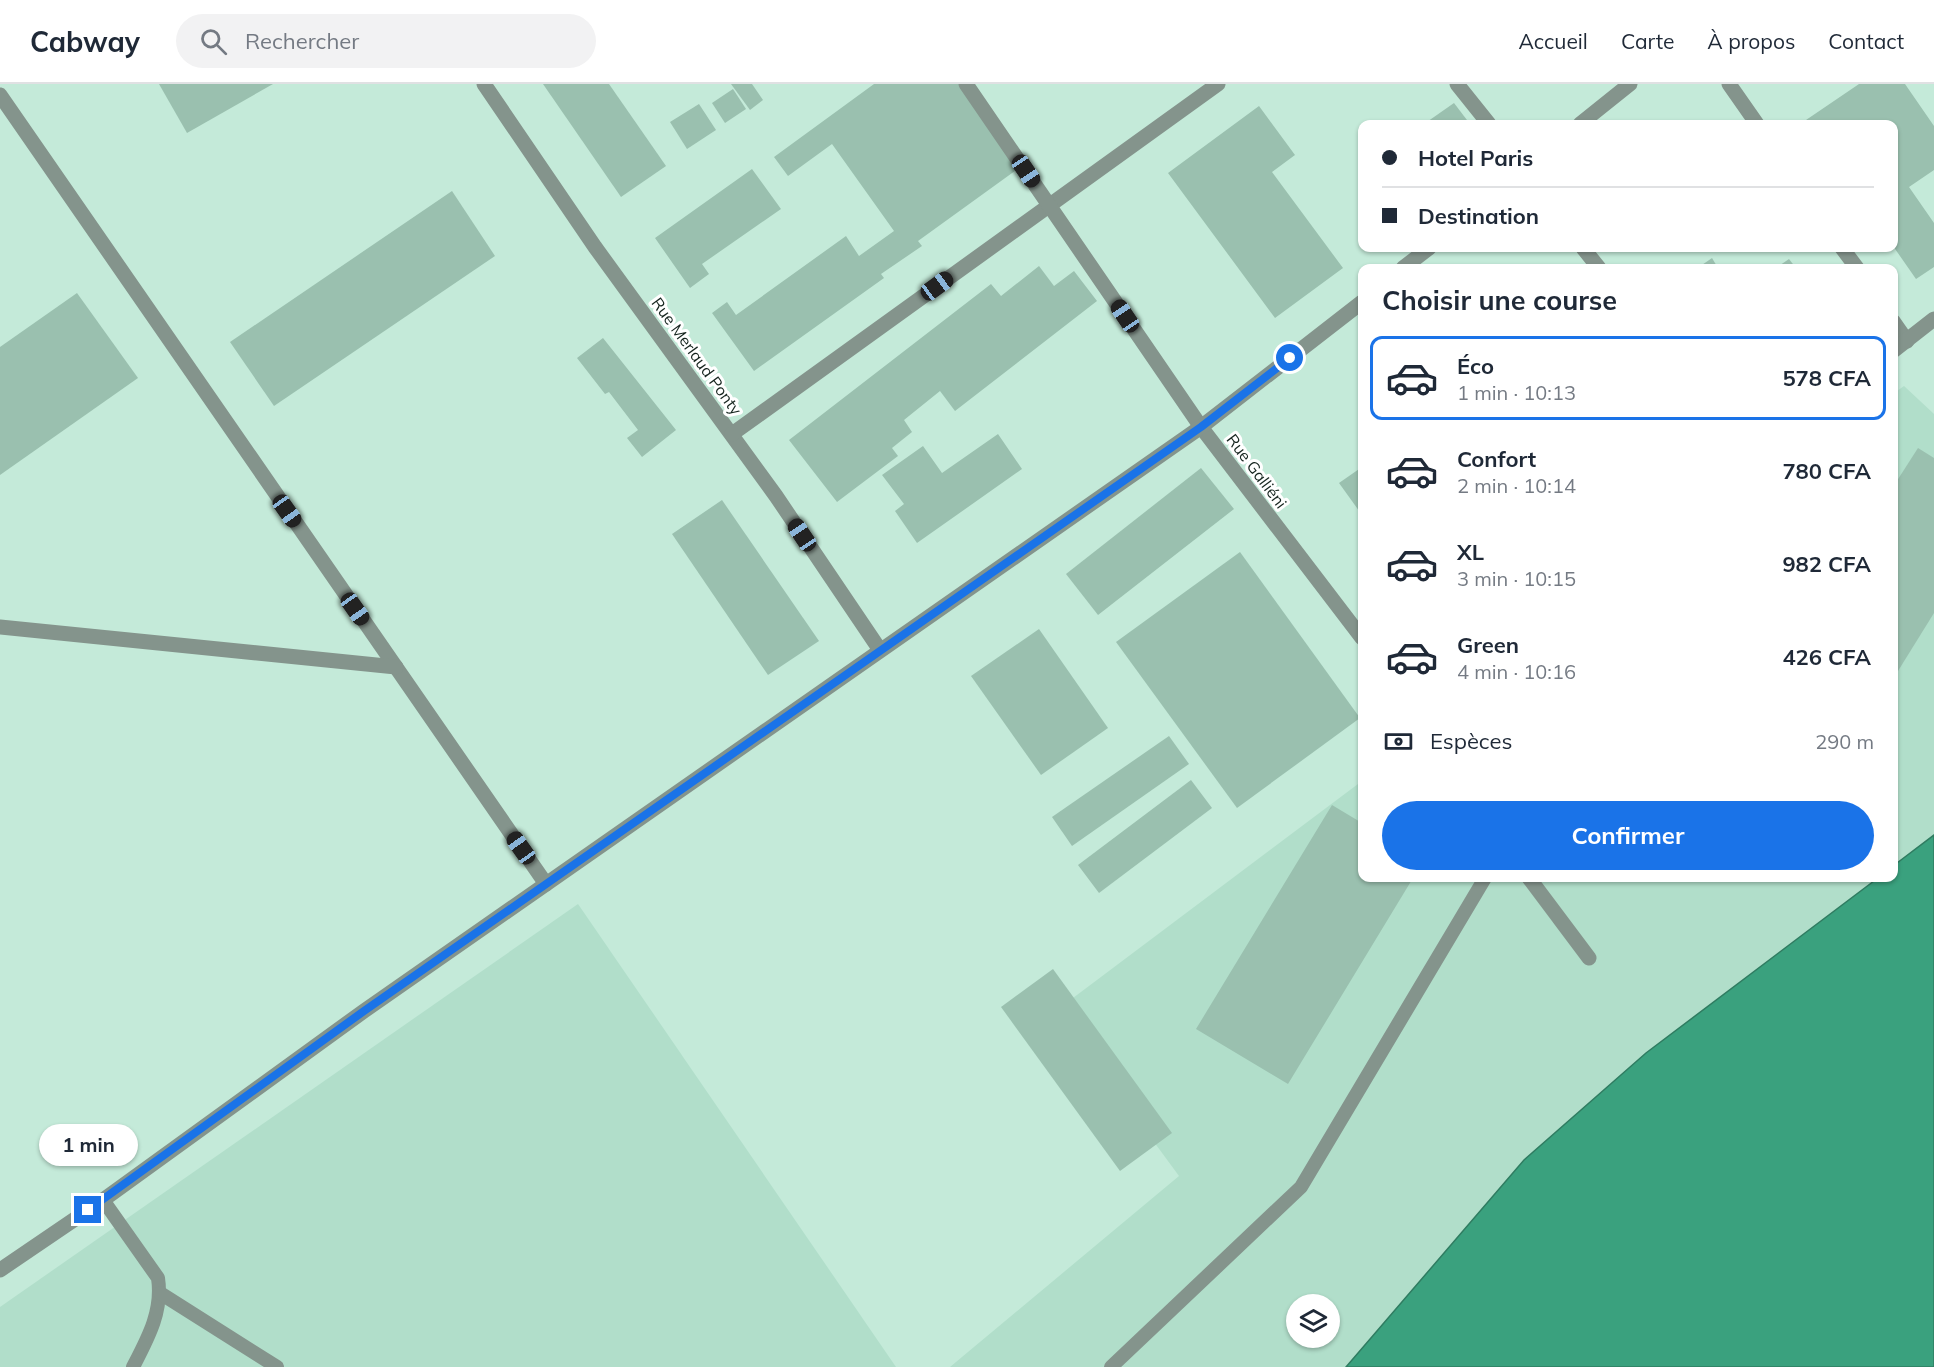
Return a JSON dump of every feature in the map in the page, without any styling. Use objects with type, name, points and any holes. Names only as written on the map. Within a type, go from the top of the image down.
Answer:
[{"type":"street","name":"Rue Merlaud Ponty","points":[[484,84],[595,247],[732,434],[880,650]]},
{"type":"street","name":"Rue Galliéni","points":[[966,84],[1201,427],[1358,633]]},
{"type":"street","points":[[732,434],[1218,84]]},
{"type":"street","points":[[1457,84],[1486,120]]},
{"type":"street","points":[[1585,120],[1630,84]]},
{"type":"street","points":[[1729,84],[1754,120]]},
{"type":"street","points":[[0,95],[546,884]]},
{"type":"street","points":[[1408,264],[1424,252]]},
{"type":"street","points":[[1586,252],[1596,264]]},
{"type":"street","points":[[0,1270],[104,1200],[364,1011],[1201,427],[1358,305]]},
{"type":"street","points":[[1898,347],[1934,318]]},
{"type":"street","points":[[1898,328],[1907,341]]},
{"type":"street","points":[[0,627],[396,667]]},
{"type":"street","points":[[1532,882],[1589,958]]},
{"type":"lane","points":[[1111,1367],[1301,1187],[1483,882]]},
{"type":"lane","points":[[104,1200],[158,1278],[159,1307],[133,1367]]},
{"type":"lane","points":[[160,1293],[278,1367]]},
{"type":"shaded area","points":[[1904,386],[1934,414],[1934,835],[1898,862],[1898,390]]},
{"type":"shaded area","points":[[1358,784],[1358,882],[1873,882],[1646,1053],[1524,1160],[1346,1367],[950,1367],[1179,1176],[1057,1010]]},
{"type":"shaded area","points":[[1934,835],[1934,1367],[1346,1367],[1524,1160],[1646,1053],[1873,882],[1898,882],[1898,862]]},
{"type":"shaded area","points":[[578,904],[896,1367],[0,1367],[0,1307]]},
{"type":"building","points":[[159,84],[273,84],[187,133]]},
{"type":"building","points":[[543,84],[609,84],[666,166],[621,197]]},
{"type":"building","points":[[731,84],[752,84],[763,100],[750,110]]},
{"type":"building","points":[[874,84],[959,84],[1019,168],[918,241],[922,246],[881,274],[884,278],[754,371],[712,313],[727,302],[736,315],[846,236],[859,256],[894,231],[832,144],[788,176],[774,157]]},
{"type":"building","points":[[1859,84],[1905,84],[1934,126],[1934,170],[1909,187],[1934,223],[1934,267],[1916,279],[1897,252],[1898,120],[1806,120]]},
{"type":"building","points":[[733,89],[746,109],[725,123],[712,103]]},
{"type":"building","points":[[1454,103],[1467,120],[1430,120]]},
{"type":"building","points":[[699,104],[716,130],[687,149],[670,122]]},
{"type":"building","points":[[1259,106],[1295,155],[1272,172],[1343,268],[1275,318],[1168,173]]},
{"type":"building","points":[[752,169],[781,209],[702,264],[709,274],[690,288],[655,238]]},
{"type":"building","points":[[452,191],[495,256],[274,406],[230,342]]},
{"type":"building","points":[[1712,258],[1716,264],[1703,264]]},
{"type":"building","points":[[1789,259],[1793,264],[1782,264]]},
{"type":"building","points":[[1039,266],[1054,286],[1074,271],[1097,301],[955,411],[940,391],[904,420],[912,432],[892,448],[898,456],[837,502],[789,440],[991,284],[1001,296]]},
{"type":"building","points":[[77,293],[138,378],[0,475],[0,347]]},
{"type":"building","points":[[603,338],[676,430],[642,457],[627,438],[638,430],[609,392],[605,394],[577,358]]},
{"type":"building","points":[[998,434],[1022,469],[917,543],[895,511],[904,504],[882,475],[923,446],[942,473]]},
{"type":"building","points":[[1918,448],[1934,458],[1934,613],[1898,671],[1898,479]]},
{"type":"building","points":[[1201,468],[1234,509],[1098,615],[1066,574]]},
{"type":"building","points":[[1358,470],[1358,509],[1339,483]]},
{"type":"building","points":[[722,500],[819,641],[768,675],[672,534]]},
{"type":"building","points":[[1240,552],[1358,715],[1358,719],[1237,808],[1116,642]]},
{"type":"building","points":[[1039,629],[1108,728],[1041,775],[971,676]]},
{"type":"building","points":[[1169,736],[1189,764],[1072,846],[1052,817]]},
{"type":"building","points":[[1191,780],[1212,808],[1099,893],[1078,865]]},
{"type":"building","points":[[1332,805],[1358,821],[1358,882],[1411,882],[1288,1084],[1196,1029]]},
{"type":"building","points":[[1053,969],[1172,1133],[1120,1171],[1001,1007]]},
{"type":"route","points":[[88,1210],[364,1011],[1201,427],[1290,358]]}]
